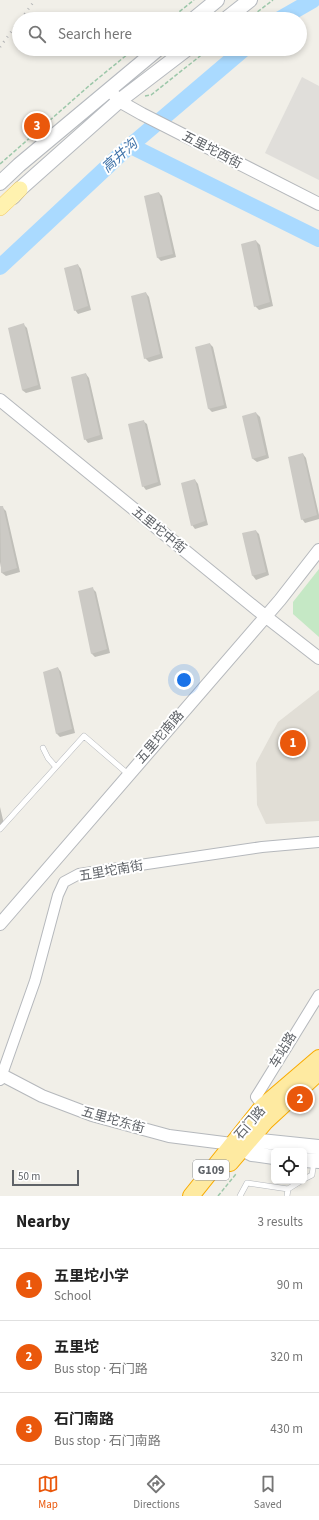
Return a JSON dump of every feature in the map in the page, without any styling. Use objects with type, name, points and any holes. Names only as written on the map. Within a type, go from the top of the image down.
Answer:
[{"type":"highway","name":"石门路","points":[[204,1196],[241,1144],[263,1106],[319,1058]]},
{"type":"highway","name":"石门路","points":[[191,1196],[241,1144],[319,1072]]},
{"type":"main road","points":[[202,12],[217,0]]},
{"type":"main road","points":[[235,12],[250,0]]},
{"type":"main road","points":[[0,183],[19,165],[150,56]]},
{"type":"main road","points":[[0,208],[20,188],[119,101],[178,56]]},
{"type":"main road","points":[[0,213],[20,188]]},
{"type":"main road","name":"五里坨东街","points":[[241,1144],[319,1147]]},
{"type":"main road","name":"五里坨东街","points":[[241,1144],[252,1154],[271,1157]]},
{"type":"street","name":"五里坨西街","points":[[110,90],[119,101],[142,114],[319,204]]},
{"type":"street","name":"五里坨中街","points":[[0,400],[265,616],[319,658]]},
{"type":"street","name":"五里坨南路","points":[[0,924],[265,616],[319,550]]},
{"type":"street","name":"五里坨南街","points":[[1,1076],[35,981],[58,895],[64,882],[79,874],[262,848],[319,842]]},
{"type":"street","name":"车站路","points":[[263,1106],[256,1097],[288,1042],[319,995]]},
{"type":"street","name":"五里坨东街","points":[[1,1076],[42,1096],[92,1115],[168,1136],[241,1144]]},
{"type":"lane","points":[[0,829],[84,736],[128,774]]},
{"type":"lane","points":[[43,748],[48,758],[56,767]]},
{"type":"lane","points":[[307,1178],[312,1175],[312,1161]]},
{"type":"lane","points":[[240,1196],[247,1183],[288,1189],[296,1184]]},
{"type":"lane","points":[[287,1196],[288,1189]]},
{"type":"path","points":[[179,12],[194,0]]},
{"type":"path","points":[[257,12],[273,0]]},
{"type":"path","points":[[0,164],[125,56]]},
{"type":"shaded area","points":[[302,77],[319,86],[319,180],[265,153]]},
{"type":"shaded area","points":[[319,690],[319,821],[266,824],[257,805],[256,763],[278,722]]},
{"type":"green space","points":[[319,569],[319,637],[293,614],[293,602]]},
{"type":"building","points":[[159,192],[173,254],[157,258],[144,196]]},
{"type":"building","points":[[256,240],[270,302],[254,307],[241,244]]},
{"type":"building","points":[[78,264],[88,306],[74,311],[64,268]]},
{"type":"building","points":[[146,292],[160,354],[144,359],[131,296]]},
{"type":"building","points":[[24,323],[38,385],[22,390],[8,328]]},
{"type":"building","points":[[210,343],[224,405],[208,409],[195,347]]},
{"type":"building","points":[[86,373],[100,435],[84,440],[71,377]]},
{"type":"building","points":[[256,412],[266,455],[252,459],[242,416]]},
{"type":"building","points":[[144,420],[158,482],[142,487],[128,424]]},
{"type":"building","points":[[303,453],[317,515],[301,520],[288,457]]},
{"type":"building","points":[[195,479],[205,521],[191,526],[181,483]]},
{"type":"building","points":[[0,506],[3,506],[17,568],[1,573]]},
{"type":"building","points":[[256,530],[266,572],[252,576],[242,533]]},
{"type":"building","points":[[93,587],[107,649],[91,654],[78,591]]},
{"type":"building","points":[[58,667],[72,729],[56,734],[43,672]]},
{"type":"waterway","name":"高井沟","points":[[292,12],[313,0]]},
{"type":"waterway","name":"高井沟","points":[[0,267],[123,152],[236,56]]},
{"type":"waterway","points":[[131,146],[319,239]]},
{"type":"railway","points":[[26,12],[35,0]]},
{"type":"railway","points":[[0,47],[12,31]]},
{"type":"place","name":"石门南路","points":[[37,126]]},
{"type":"place","name":"五里坨小学","points":[[293,743]]},
{"type":"place","name":"五里坨","points":[[300,1099]]}]
